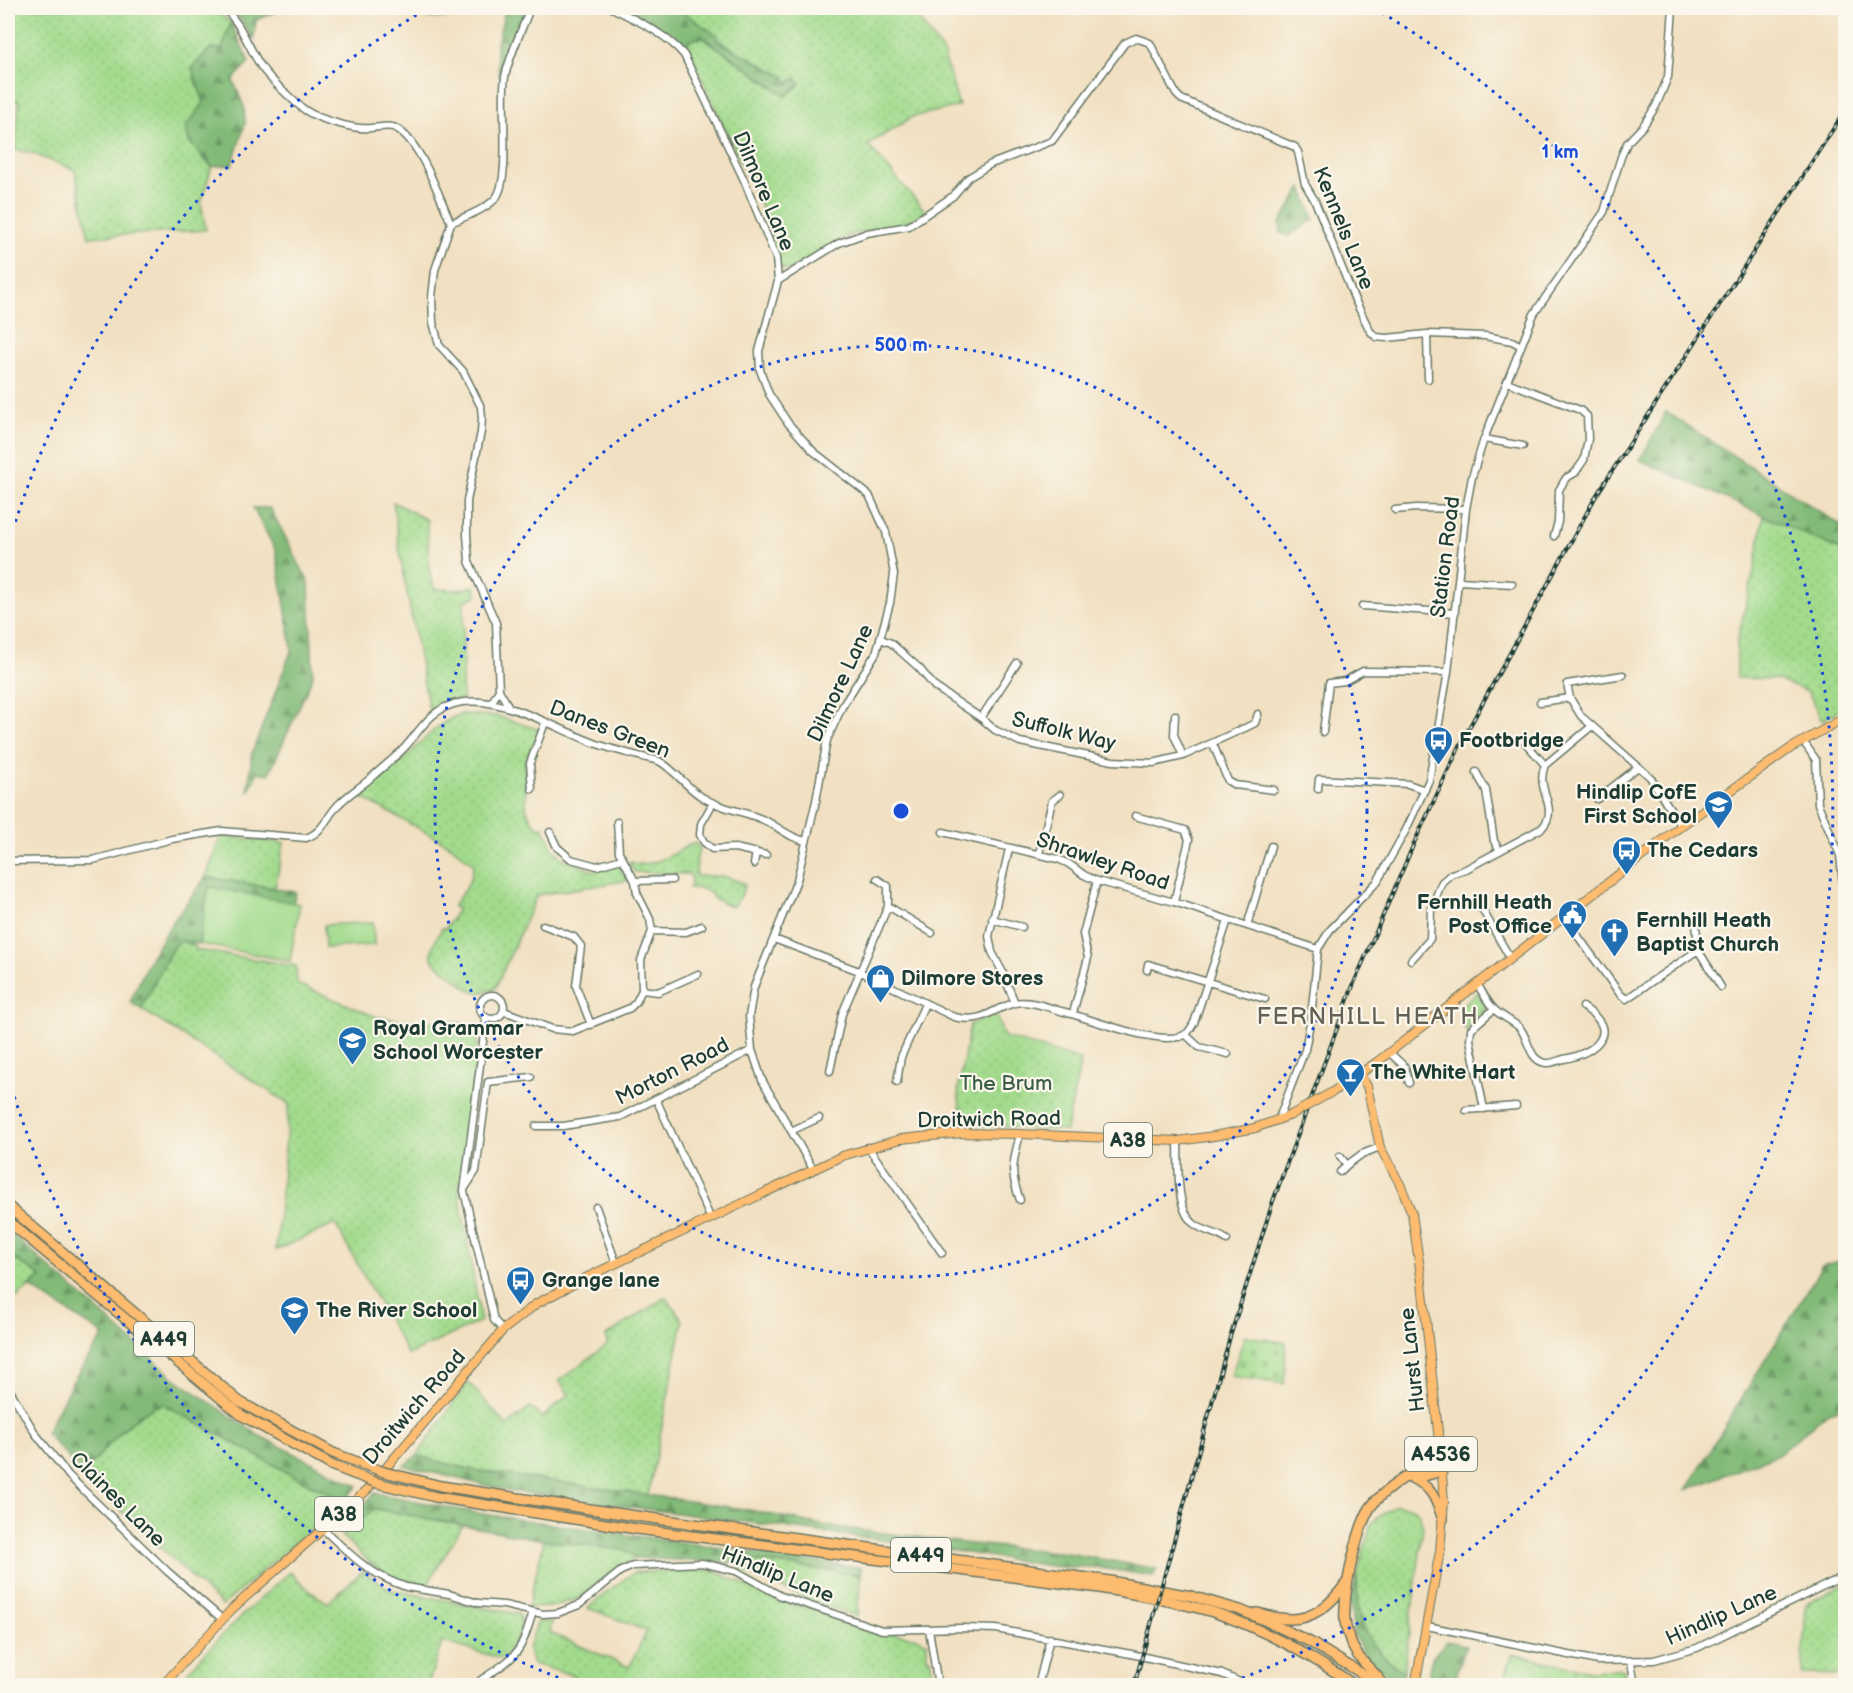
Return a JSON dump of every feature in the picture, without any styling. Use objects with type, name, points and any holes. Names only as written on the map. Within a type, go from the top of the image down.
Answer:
[{"type":"highway","name":"A449","points":[[8,1206],[240,1402],[333,1453],[384,1472],[441,1486],[629,1515],[1110,1581],[1191,1596],[1240,1610],[1310,1642],[1383,1686]]},
{"type":"highway","name":"A449","points":[[8,1221],[240,1415],[333,1466],[377,1483],[436,1497],[637,1529],[1100,1588],[1154,1598],[1211,1612],[1252,1627],[1292,1646],[1356,1686]]},
{"type":"highway","points":[[1383,1686],[1376,1675],[1364,1665],[1349,1638],[1344,1612],[1348,1580],[1369,1510],[1381,1495],[1409,1479],[1420,1468],[1441,1460]]},
{"type":"highway","points":[[1409,1479],[1442,1471]]},
{"type":"highway","points":[[1409,1479],[1424,1484],[1432,1492],[1443,1520]]},
{"type":"highway","points":[[1240,1610],[1280,1619],[1302,1618],[1320,1611],[1336,1598],[1348,1580]]},
{"type":"main road","name":"Droitwich Road","points":[[162,1686],[222,1620],[367,1490],[503,1330],[536,1304],[710,1217],[813,1169],[868,1147],[901,1139],[962,1133],[1178,1141],[1214,1137],[1255,1128],[1291,1115],[1360,1075],[1681,826],[1803,741],[1845,717]]},
{"type":"main road","name":"Hurst Lane","points":[[1360,1075],[1367,1086],[1380,1147],[1401,1186],[1412,1214],[1422,1282],[1442,1471],[1443,1520],[1427,1626],[1415,1686]]},
{"type":"street","points":[[8,13],[10,8]]},
{"type":"street","points":[[223,8],[232,16],[263,70],[305,110],[354,127],[369,129],[385,126],[402,132],[422,160],[451,223],[435,270],[432,297],[433,322],[440,345],[463,371],[481,407],[481,432],[467,501],[469,561],[496,623],[499,690],[509,707]]},
{"type":"street","points":[[451,223],[495,199],[501,188],[504,166],[505,76],[530,8]]},
{"type":"street","name":"Dilmore Lane","points":[[612,8],[657,32],[684,56],[744,180],[776,258],[778,281],[759,351],[760,370],[769,394],[788,423],[813,451],[869,495],[886,532],[894,574],[891,603],[876,653],[842,707],[827,740],[816,801],[797,880],[754,987],[749,1016],[752,1050],[762,1080],[813,1169]]},
{"type":"street","name":"Station Road","points":[[1279,1118],[1305,1050],[1318,949],[1330,930],[1377,882],[1425,790],[1434,759],[1448,672],[1466,509],[1472,477],[1484,438],[1534,314],[1604,212],[1627,143],[1644,126],[1656,106],[1668,77],[1673,8]]},
{"type":"street","name":"Kennels Lane","points":[[778,281],[839,243],[867,234],[909,226],[953,196],[968,178],[991,164],[1052,141],[1125,43],[1136,38],[1150,43],[1176,94],[1181,99],[1295,147],[1305,184],[1315,201],[1370,332],[1387,338],[1427,334],[1485,336],[1512,341],[1521,346]]},
{"type":"street","points":[[1427,334],[1428,379]]},
{"type":"street","points":[[1506,382],[1580,410],[1587,416],[1588,438],[1584,460],[1575,473],[1566,478],[1559,490],[1558,522],[1554,536]]},
{"type":"street","points":[[1484,438],[1509,448],[1523,446]]},
{"type":"street","points":[[1395,510],[1466,509]]},
{"type":"street","points":[[1459,581],[1512,585]]},
{"type":"street","points":[[1362,606],[1455,613]]},
{"type":"street","name":"Suffolk Way","points":[[881,639],[891,643],[919,668],[935,687],[1005,736],[1020,742],[1113,761],[1153,763],[1183,756],[1213,744],[1255,723],[1257,717],[1264,724]]},
{"type":"street","points":[[981,718],[1017,663]]},
{"type":"street","points":[[1323,732],[1329,683],[1345,681],[1363,671],[1448,672]]},
{"type":"street","points":[[1623,675],[1567,684],[1570,698],[1581,716],[1650,777],[1681,826]]},
{"type":"street","points":[[492,702],[499,690]]},
{"type":"street","points":[[1540,702],[1570,698]]},
{"type":"street","name":"Danes Green","points":[[8,861],[93,860],[172,839],[222,831],[306,838],[320,831],[340,803],[356,792],[406,746],[436,712],[447,706],[463,703],[492,702],[596,744],[658,761],[668,766],[700,796],[713,803],[767,821],[798,840],[806,841]]},
{"type":"street","points":[[1174,715],[1174,735],[1183,756]]},
{"type":"street","points":[[532,789],[530,763],[545,723]]},
{"type":"street","points":[[1411,960],[1430,939],[1431,909],[1442,882],[1450,874],[1466,869],[1542,828],[1548,822],[1550,811],[1541,782],[1541,774],[1545,765],[1592,726]]},
{"type":"street","points":[[1522,739],[1545,765]]},
{"type":"street","points":[[1803,741],[1816,760],[1818,804],[1840,855],[1845,892]]},
{"type":"street","points":[[1213,744],[1228,781],[1235,785],[1274,790]]},
{"type":"street","points":[[1597,799],[1638,767]]},
{"type":"street","points":[[1476,772],[1486,790],[1494,841],[1500,850]]},
{"type":"street","points":[[1318,789],[1319,779],[1408,784],[1425,790]]},
{"type":"street","points":[[1265,789],[1266,782]]},
{"type":"street","points":[[1039,854],[1052,801],[1060,795]]},
{"type":"street","points":[[713,803],[701,824],[700,835],[704,842],[712,849],[735,848],[766,855]]},
{"type":"street","points":[[1135,816],[1185,830],[1189,840],[1174,902]]},
{"type":"street","points":[[504,1011],[552,1029],[573,1032],[630,1008],[642,990],[641,960],[652,932],[651,919],[637,893],[635,880],[619,852],[617,822]]},
{"type":"street","points":[[549,832],[557,847],[571,859],[597,866],[622,859]]},
{"type":"street","name":"Shrawley Road","points":[[944,832],[1009,849],[1039,854],[1069,864],[1084,875],[1098,881],[1174,902],[1318,949]]},
{"type":"street","points":[[1247,926],[1271,846]]},
{"type":"street","points":[[1009,849],[989,936],[992,952],[1015,1003]]},
{"type":"street","points":[[754,864],[756,852]]},
{"type":"street","points":[[830,1071],[842,1014],[858,971],[888,906],[888,886],[877,879]]},
{"type":"street","points":[[635,880],[672,880]]},
{"type":"street","points":[[1073,1013],[1088,958],[1083,934],[1098,881]]},
{"type":"street","points":[[888,906],[932,933]]},
{"type":"street","points":[[1482,909],[1509,958]]},
{"type":"street","points":[[1564,916],[1620,994],[1626,999],[1698,950]]},
{"type":"street","points":[[992,919],[1022,927]]},
{"type":"street","points":[[774,939],[858,971],[954,1017],[968,1020],[1015,1003],[1026,1003],[1073,1013],[1150,1037],[1173,1037],[1185,1034],[1194,1023],[1228,920]]},
{"type":"street","points":[[1696,922],[1698,950],[1721,987]]},
{"type":"street","points":[[543,925],[574,937],[582,946],[576,986],[591,1025]]},
{"type":"street","points":[[652,932],[686,932],[702,926]]},
{"type":"street","points":[[1147,970],[1148,964],[1265,999]]},
{"type":"street","points":[[686,971],[688,979]]},
{"type":"street","points":[[642,990],[658,992],[698,974]]},
{"type":"street","points":[[1477,984],[1494,1009],[1520,1028],[1532,1054],[1546,1063],[1581,1056],[1596,1047],[1601,1039],[1602,1029],[1594,1013],[1583,1007]]},
{"type":"street","points":[[488,996],[500,998],[504,1011],[498,1018],[489,1020],[486,1018],[481,1013],[480,1005],[483,999],[488,996]]},
{"type":"street","points":[[897,1082],[901,1057],[925,1004]]},
{"type":"street","points":[[1484,1109],[1470,1040],[1471,1029],[1494,1009]]},
{"type":"street","points":[[486,1018],[464,1191],[494,1320],[503,1330]]},
{"type":"street","points":[[1185,1034],[1199,1047],[1228,1054]]},
{"type":"street","name":"Morton Road","points":[[536,1126],[555,1129],[620,1118],[752,1050]]},
{"type":"street","points":[[1390,1053],[1404,1067],[1409,1083]]},
{"type":"street","points":[[464,1191],[476,1170],[488,1082],[531,1077]]},
{"type":"street","points":[[656,1099],[710,1217]]},
{"type":"street","points":[[1466,1110],[1516,1106]]},
{"type":"street","points":[[791,1131],[819,1118]]},
{"type":"street","points":[[1020,1134],[1012,1180],[1020,1200]]},
{"type":"street","points":[[1178,1141],[1181,1203],[1185,1215],[1194,1224],[1221,1235],[1227,1240]]},
{"type":"street","points":[[868,1147],[942,1253]]},
{"type":"street","points":[[1341,1172],[1347,1164],[1362,1154],[1380,1147]]},
{"type":"street","points":[[1340,1156],[1347,1164]]},
{"type":"street","points":[[596,1207],[616,1263]]},
{"type":"street","name":"Claines Lane","points":[[8,1387],[35,1433],[69,1476],[167,1571],[222,1620]]},
{"type":"street","name":"Hindlip Lane","points":[[323,1529],[364,1567],[389,1581],[406,1587],[533,1612],[558,1613],[573,1609],[621,1571],[633,1566],[702,1563],[736,1571],[781,1596],[882,1630],[996,1629],[1131,1653],[1222,1674],[1249,1686]]},
{"type":"street","name":"Hindlip Lane","points":[[1427,1626],[1598,1661],[1654,1660],[1697,1648],[1845,1575]]},
{"type":"street","points":[[480,1686],[482,1680],[512,1659],[521,1648],[533,1612]]},
{"type":"street","points":[[929,1629],[938,1686]]},
{"type":"street","points":[[1038,1686],[1050,1638]]},
{"type":"street","points":[[1631,1662],[1635,1686]]},
{"type":"green space","points":[[15,8],[210,8],[231,22],[222,49],[194,78],[205,103],[202,158],[212,166],[201,203],[206,230],[89,237],[75,170],[31,153],[15,150],[19,101],[8,101],[8,23]]},
{"type":"green space","points":[[236,8],[283,8],[256,20],[254,39],[235,12]]},
{"type":"green space","points":[[398,8],[499,8],[461,16],[435,18],[409,14]]},
{"type":"green space","points":[[499,8],[527,8],[499,76],[496,48],[505,10]]},
{"type":"green space","points":[[624,8],[677,8],[718,36],[717,41],[785,77],[788,83],[797,78],[800,84],[786,96],[703,37],[690,40],[686,45]]},
{"type":"green space","points":[[677,8],[905,8],[916,16],[943,52],[959,106],[912,117],[868,145],[926,212],[905,223],[847,236],[789,270],[784,270],[780,266],[762,208],[686,45],[690,40],[702,37],[786,96],[799,84],[797,78],[788,84],[785,77],[717,40],[717,36]]},
{"type":"green space","points":[[231,22],[249,62],[233,80],[244,107],[245,124],[232,165],[212,166],[189,142],[186,127],[204,103],[192,68],[211,48],[222,49]]},
{"type":"green space","points":[[1302,188],[1314,219],[1289,236],[1281,233],[1280,223]]},
{"type":"green space","points":[[1666,412],[1845,528],[1845,552],[1640,460]]},
{"type":"green space","points":[[393,502],[427,520],[429,571],[435,589],[459,590],[475,586],[477,595],[464,602],[463,699],[445,701],[429,710],[401,560]]},
{"type":"green space","points":[[253,508],[270,508],[309,583],[313,676],[269,774],[258,772],[248,792],[252,753],[292,649],[276,551]]},
{"type":"green space","points":[[1764,514],[1845,552],[1845,706],[1822,721],[1808,692],[1775,679],[1737,678],[1737,642],[1756,562]]},
{"type":"green space","points":[[462,714],[497,716],[540,730],[525,761],[526,808],[532,821],[539,828],[543,826],[554,850],[564,859],[593,871],[619,863],[623,873],[631,880],[537,895],[495,989],[480,993],[470,990],[433,961],[432,957],[434,944],[442,928],[445,929],[458,909],[453,907],[469,883],[473,864],[451,846],[359,796],[398,765],[437,727]]},
{"type":"green space","points":[[221,836],[284,843],[275,888],[206,877]]},
{"type":"green space","points":[[695,843],[700,848],[696,876],[724,876],[745,884],[741,896],[733,907],[714,899],[704,889],[689,888],[692,879],[689,874],[635,872],[628,862],[649,863]]},
{"type":"green space","points":[[206,877],[296,892],[293,903],[209,888],[199,944],[181,941],[173,947],[141,1009],[130,1002],[150,958],[172,923]]},
{"type":"green space","points":[[209,887],[300,904],[290,961],[199,944]]},
{"type":"green space","points":[[373,922],[374,945],[325,948],[324,925]]},
{"type":"green space","points":[[181,941],[194,945],[197,950],[296,966],[297,984],[377,1017],[420,1022],[452,1021],[479,1027],[459,1192],[481,1321],[408,1355],[335,1224],[276,1250],[289,1104],[141,1009],[173,947]]},
{"type":"green space","points":[[1478,992],[1485,1005],[1485,1010],[1465,1030],[1460,1007]]},
{"type":"green space","name":"The Brum","points":[[996,1015],[1004,1037],[1081,1060],[1066,1131],[962,1124],[958,1090],[970,1024]]},
{"type":"green space","points":[[8,1231],[174,1378],[258,1435],[358,1486],[344,1500],[305,1482],[163,1404],[140,1415],[109,1444],[83,1474],[46,1433],[73,1381],[104,1335],[30,1287],[41,1277],[8,1254]]},
{"type":"green space","points":[[8,1254],[41,1277],[8,1305]]},
{"type":"green space","points":[[1845,1259],[1845,1407],[1828,1412],[1778,1454],[1686,1490],[1822,1266]]},
{"type":"green space","points":[[666,1297],[683,1321],[648,1495],[473,1470],[417,1456],[468,1382],[507,1426],[530,1407],[542,1418],[569,1394],[559,1381],[607,1345],[606,1336]]},
{"type":"green space","points":[[1245,1336],[1286,1343],[1284,1384],[1231,1376]]},
{"type":"green space","points":[[163,1404],[305,1482],[344,1500],[222,1606],[83,1474],[109,1444],[140,1415]]},
{"type":"green space","points":[[417,1456],[473,1470],[744,1509],[827,1526],[1067,1553],[1157,1569],[1153,1576],[1095,1567],[1057,1567],[905,1543],[510,1491],[404,1466]]},
{"type":"green space","points":[[375,1493],[482,1514],[861,1568],[861,1575],[755,1561],[739,1563],[636,1558],[625,1550],[544,1540],[376,1509],[349,1528],[344,1525]]},
{"type":"green space","points":[[1396,1505],[1416,1510],[1423,1528],[1404,1671],[1392,1667],[1366,1636],[1357,1606],[1357,1576],[1370,1526]]},
{"type":"green space","points":[[375,1509],[463,1525],[427,1585],[392,1577],[370,1563],[342,1536]]},
{"type":"green space","points":[[544,1540],[626,1550],[636,1558],[610,1573],[580,1598],[550,1607],[528,1608]]},
{"type":"green space","points":[[755,1561],[861,1575],[857,1616],[809,1600],[742,1571],[739,1563]]},
{"type":"green space","points":[[363,1571],[391,1590],[518,1614],[521,1619],[520,1631],[503,1659],[442,1642],[428,1685],[176,1685],[231,1627],[290,1572],[311,1592],[328,1603]]},
{"type":"green space","points":[[715,1571],[777,1600],[812,1609],[858,1628],[920,1638],[927,1642],[927,1658],[930,1658],[935,1685],[572,1685],[575,1676],[533,1664],[528,1649],[538,1621],[552,1622],[550,1633],[629,1667],[647,1631],[588,1608],[635,1572]]},
{"type":"green space","points":[[1357,1576],[1358,1607],[1362,1625],[1371,1642],[1393,1665],[1404,1671],[1400,1685],[1365,1656],[1354,1635],[1350,1602]]},
{"type":"green space","points":[[1845,1584],[1845,1675],[1802,1674],[1806,1604]]},
{"type":"green space","points":[[1446,1641],[1466,1645],[1453,1685],[1428,1685],[1432,1658]]},
{"type":"green space","points":[[1512,1654],[1590,1671],[1623,1669],[1627,1685],[1503,1685]]},
{"type":"railway","points":[[1134,1686],[1230,1337],[1273,1201],[1354,983],[1415,841],[1465,735],[1596,496],[1846,109]]},
{"type":"place","name":"Footbridge","points":[[1438,766]]},
{"type":"place","name":"Hindlip CofE First School","points":[[1718,830]]},
{"type":"place","name":"The Cedars","points":[[1626,876]]},
{"type":"place","name":"Fernhill Heath Post Office","points":[[1573,940]]},
{"type":"place","name":"Fernhill Heath Baptist Church","points":[[1615,958]]},
{"type":"place","name":"Dilmore Stores","points":[[880,1004]]},
{"type":"place","name":"Royal Grammar School Worcester","points":[[352,1066]]},
{"type":"place","name":"The White Hart","points":[[1350,1098]]},
{"type":"place","name":"Grange lane","points":[[521,1306]]},
{"type":"place","name":"The River School","points":[[295,1336]]},
{"type":"district","name":"FERNHILL HEATH","points":[[1368,1016]]}]
